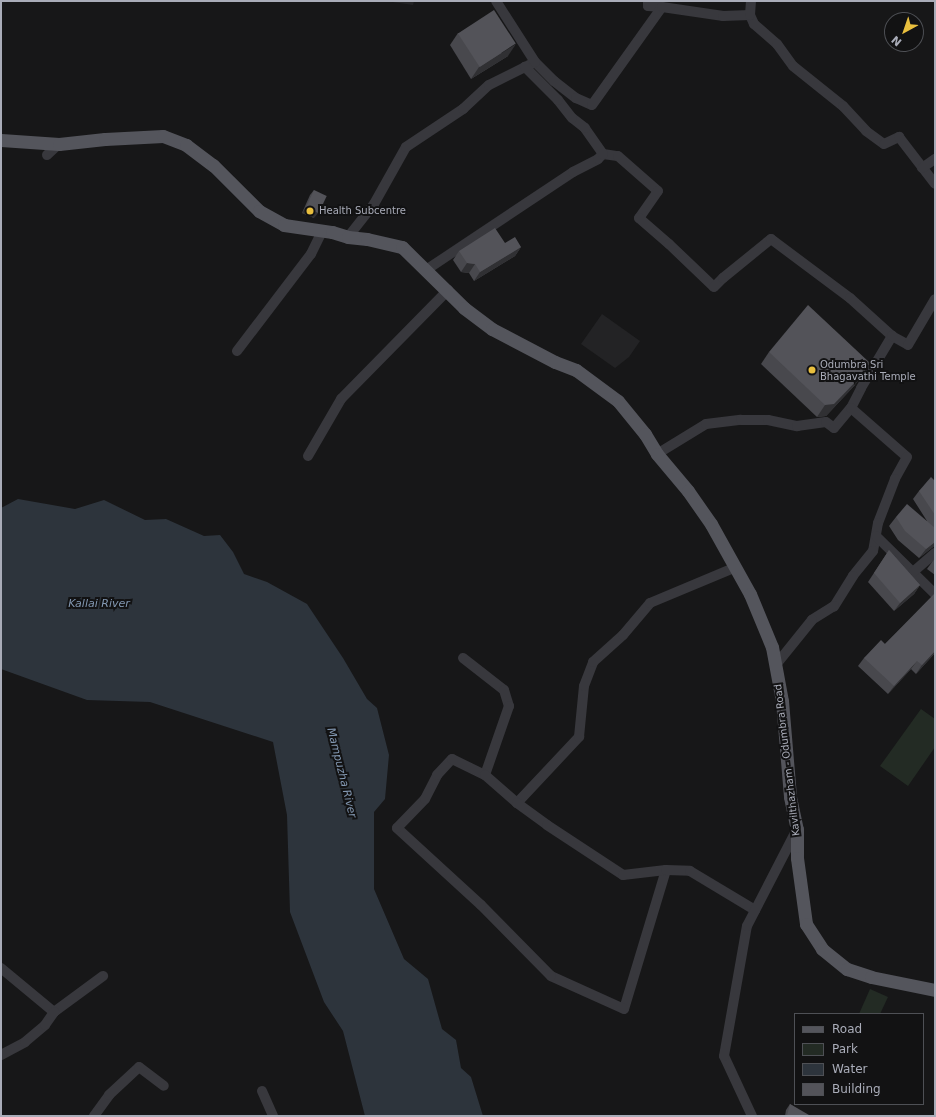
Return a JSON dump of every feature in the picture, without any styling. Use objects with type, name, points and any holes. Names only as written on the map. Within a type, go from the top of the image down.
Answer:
[{"type":"main road","name":"Kavilthazham - Odumbra Road","points":[[1,140],[60,144],[105,139],[164,136],[186,145],[214,165],[259,211],[284,225],[348,237],[368,239],[402,247],[448,290],[464,308],[492,329],[555,362],[576,370],[618,401],[645,434],[657,454],[684,486],[711,524],[750,594],[772,647],[782,701],[790,796],[797,829],[797,858],[806,924],[822,949],[847,969],[871,977],[935,990]]},
{"type":"street","points":[[496,1],[530,65],[572,118],[585,128],[603,154],[618,156],[658,191],[638,218],[714,287],[723,278],[771,240],[850,298],[892,336],[908,345],[935,299]]},
{"type":"street","points":[[648,1],[648,6],[662,6],[723,16],[750,15]]},
{"type":"street","points":[[751,1],[750,15],[754,24],[777,44],[793,66],[843,106],[866,131],[884,144],[900,137],[935,184]]},
{"type":"street","points":[[530,65],[576,98],[592,105],[662,6]]},
{"type":"street","points":[[348,237],[374,204],[406,147],[463,109],[489,85],[530,65]]},
{"type":"street","points":[[47,155],[60,144]]},
{"type":"street","points":[[426,270],[573,172],[598,159],[603,154]]},
{"type":"street","points":[[922,168],[935,159]]},
{"type":"street","points":[[237,351],[311,254],[322,231]]},
{"type":"street","points":[[308,456],[341,399],[448,290]]},
{"type":"street","points":[[657,454],[706,424],[741,420],[768,420],[797,426],[826,422],[834,428],[851,408],[861,388],[892,336]]},
{"type":"street","points":[[775,666],[812,620],[834,606],[853,576],[873,551],[878,523],[895,479],[907,457],[851,408]]},
{"type":"street","points":[[876,536],[935,594]]},
{"type":"street","points":[[913,572],[935,553]]},
{"type":"street","points":[[517,803],[579,737],[584,686],[593,662],[623,635],[650,603],[736,567]]},
{"type":"street","points":[[464,658],[504,690],[509,706],[486,775]]},
{"type":"street","points":[[666,870],[624,1009],[551,976],[481,905],[397,828],[425,799],[437,775],[452,759],[486,775],[517,803],[623,875],[666,870],[690,871],[755,910]]},
{"type":"street","points":[[752,1116],[724,1056],[747,926],[797,829]]},
{"type":"street","points":[[1,968],[54,1012]]},
{"type":"street","points":[[1,1054],[25,1042],[46,1026],[54,1012],[103,976]]},
{"type":"street","points":[[94,1116],[109,1095],[139,1067],[164,1086]]},
{"type":"street","points":[[262,1091],[273,1116]]},
{"type":"shaded area","points":[[386,1],[414,1],[413,5]]},
{"type":"shaded area","points":[[602,314],[640,341],[629,357],[615,368],[581,344]]},
{"type":"green space","points":[[921,709],[935,719],[935,747],[908,786],[880,766]]},
{"type":"green space","points":[[870,989],[888,997],[880,1013],[859,1013]]},
{"type":"water","name":"Kallai River","points":[[18,499],[75,509],[104,500],[145,520],[166,519],[204,536],[220,535],[233,552],[244,574],[267,582],[307,604],[343,658],[367,699],[377,708],[389,755],[385,799],[374,812],[374,889],[404,959],[428,979],[442,1029],[456,1040],[461,1068],[471,1077],[483,1116],[365,1116],[343,1031],[324,1002],[290,912],[287,815],[273,742],[150,702],[87,700],[1,669],[1,508]]},
{"type":"building","points":[[494,10],[516,44],[480,67],[458,33]]},
{"type":"building","points":[[314,190],[327,196],[319,213],[306,207]]},
{"type":"building","points":[[495,228],[505,243],[515,237],[521,247],[480,272],[475,264],[467,263],[459,251]]},
{"type":"building","name":"Odumbra Sri Bhagavathi Temple","points":[[808,305],[870,363],[863,374],[834,404],[825,405],[769,352]]},
{"type":"building","points":[[931,477],[935,481],[935,515],[919,491]]},
{"type":"building","points":[[907,504],[935,528],[935,542],[926,549],[905,531],[896,517]]},
{"type":"building","points":[[889,550],[920,585],[900,603],[874,573]]},
{"type":"building","points":[[934,594],[935,651],[922,665],[917,661],[894,686],[864,658],[881,640],[885,644]]},
{"type":"building","points":[[790,1104],[809,1115],[787,1116]]},
{"type":"place","name":"Health Subcentre","points":[[310,211]]},
{"type":"place","name":"Odumbra Sri Bhagavathi Temple","points":[[812,370]]},
{"type":"water label","name":"Mampuzha River","points":[[341,773]]}]
